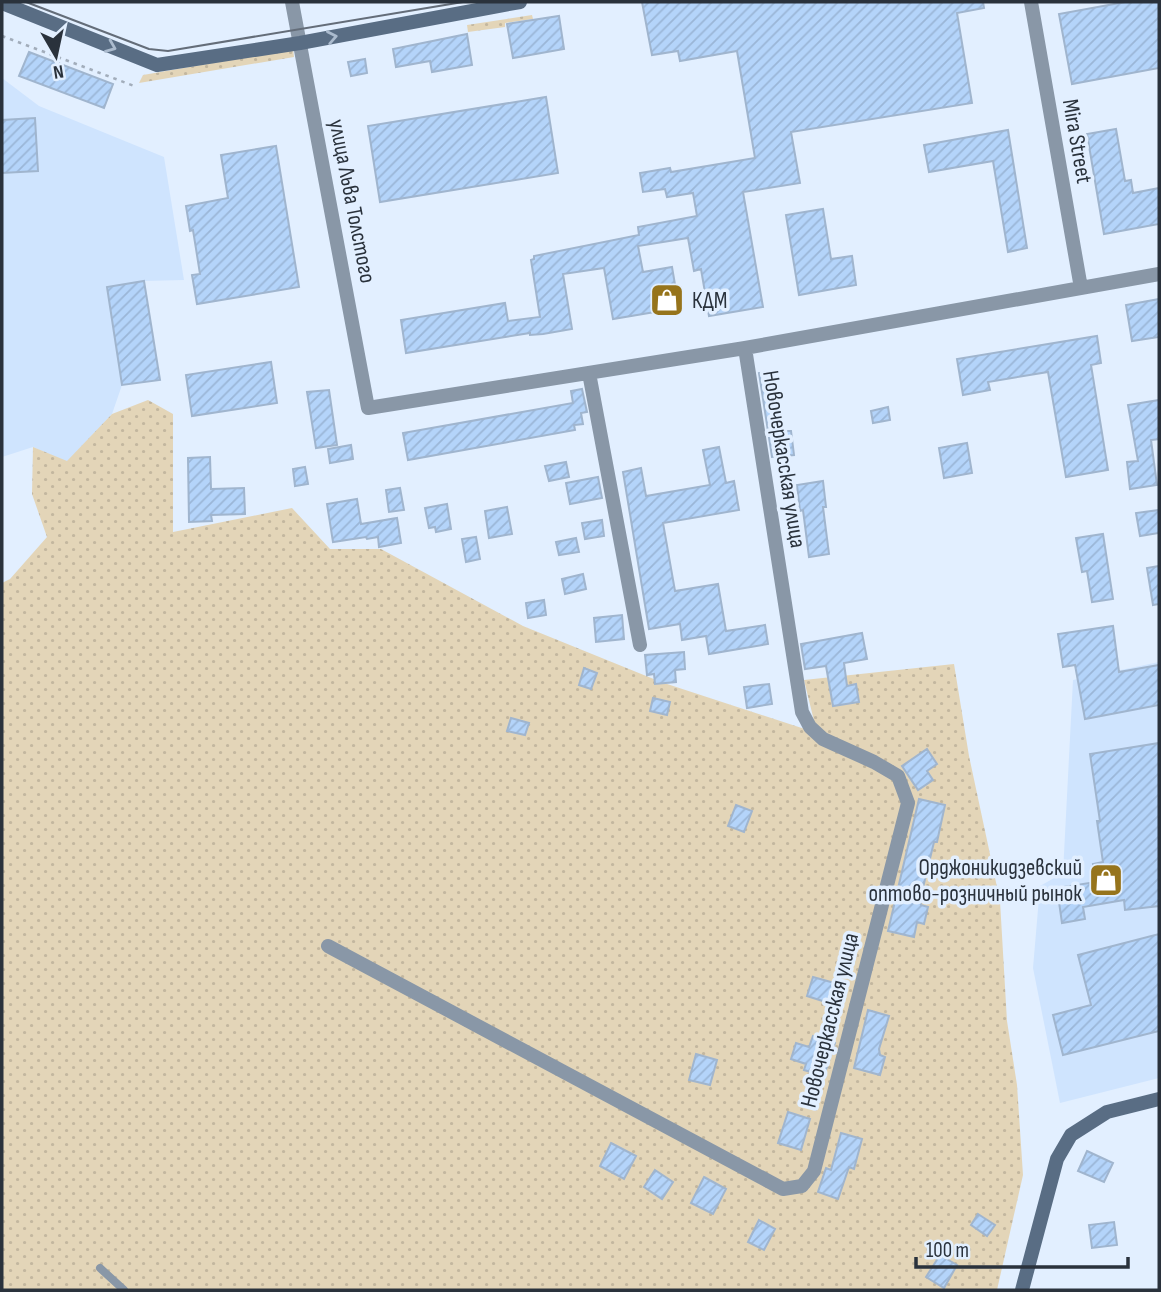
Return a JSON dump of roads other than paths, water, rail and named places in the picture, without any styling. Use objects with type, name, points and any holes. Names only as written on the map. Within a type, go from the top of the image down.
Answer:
[{"type":"street","name":"улица Льва Толстого","points":[[292,2],[368,408]]},
{"type":"street","points":[[2,3],[157,65],[300,43],[520,2]]},
{"type":"street","name":"Mira Street","points":[[1031,2],[1081,288]]},
{"type":"street","name":"Новочеркасская улица","points":[[368,408],[745,348],[1159,274]]},
{"type":"street","name":"Новочеркасская улица","points":[[328,946],[783,1189],[802,1186],[814,1171],[908,803],[898,776],[823,739],[810,727],[802,712],[745,348]]},
{"type":"street","points":[[589,373],[640,645]]},
{"type":"street","points":[[1022,1290],[1057,1159],[1071,1135],[1107,1112],[1159,1099]]},
{"type":"lane","points":[[100,1268],[124,1290]]},
{"type":"tram line","points":[[26,2],[149,49],[168,51],[463,2]]},
{"type":"place","name":"КДМ","points":[[667,300]]},
{"type":"place","name":"Орджоникидзевский оптово-розничный рынок","points":[[1106,880]]}]
